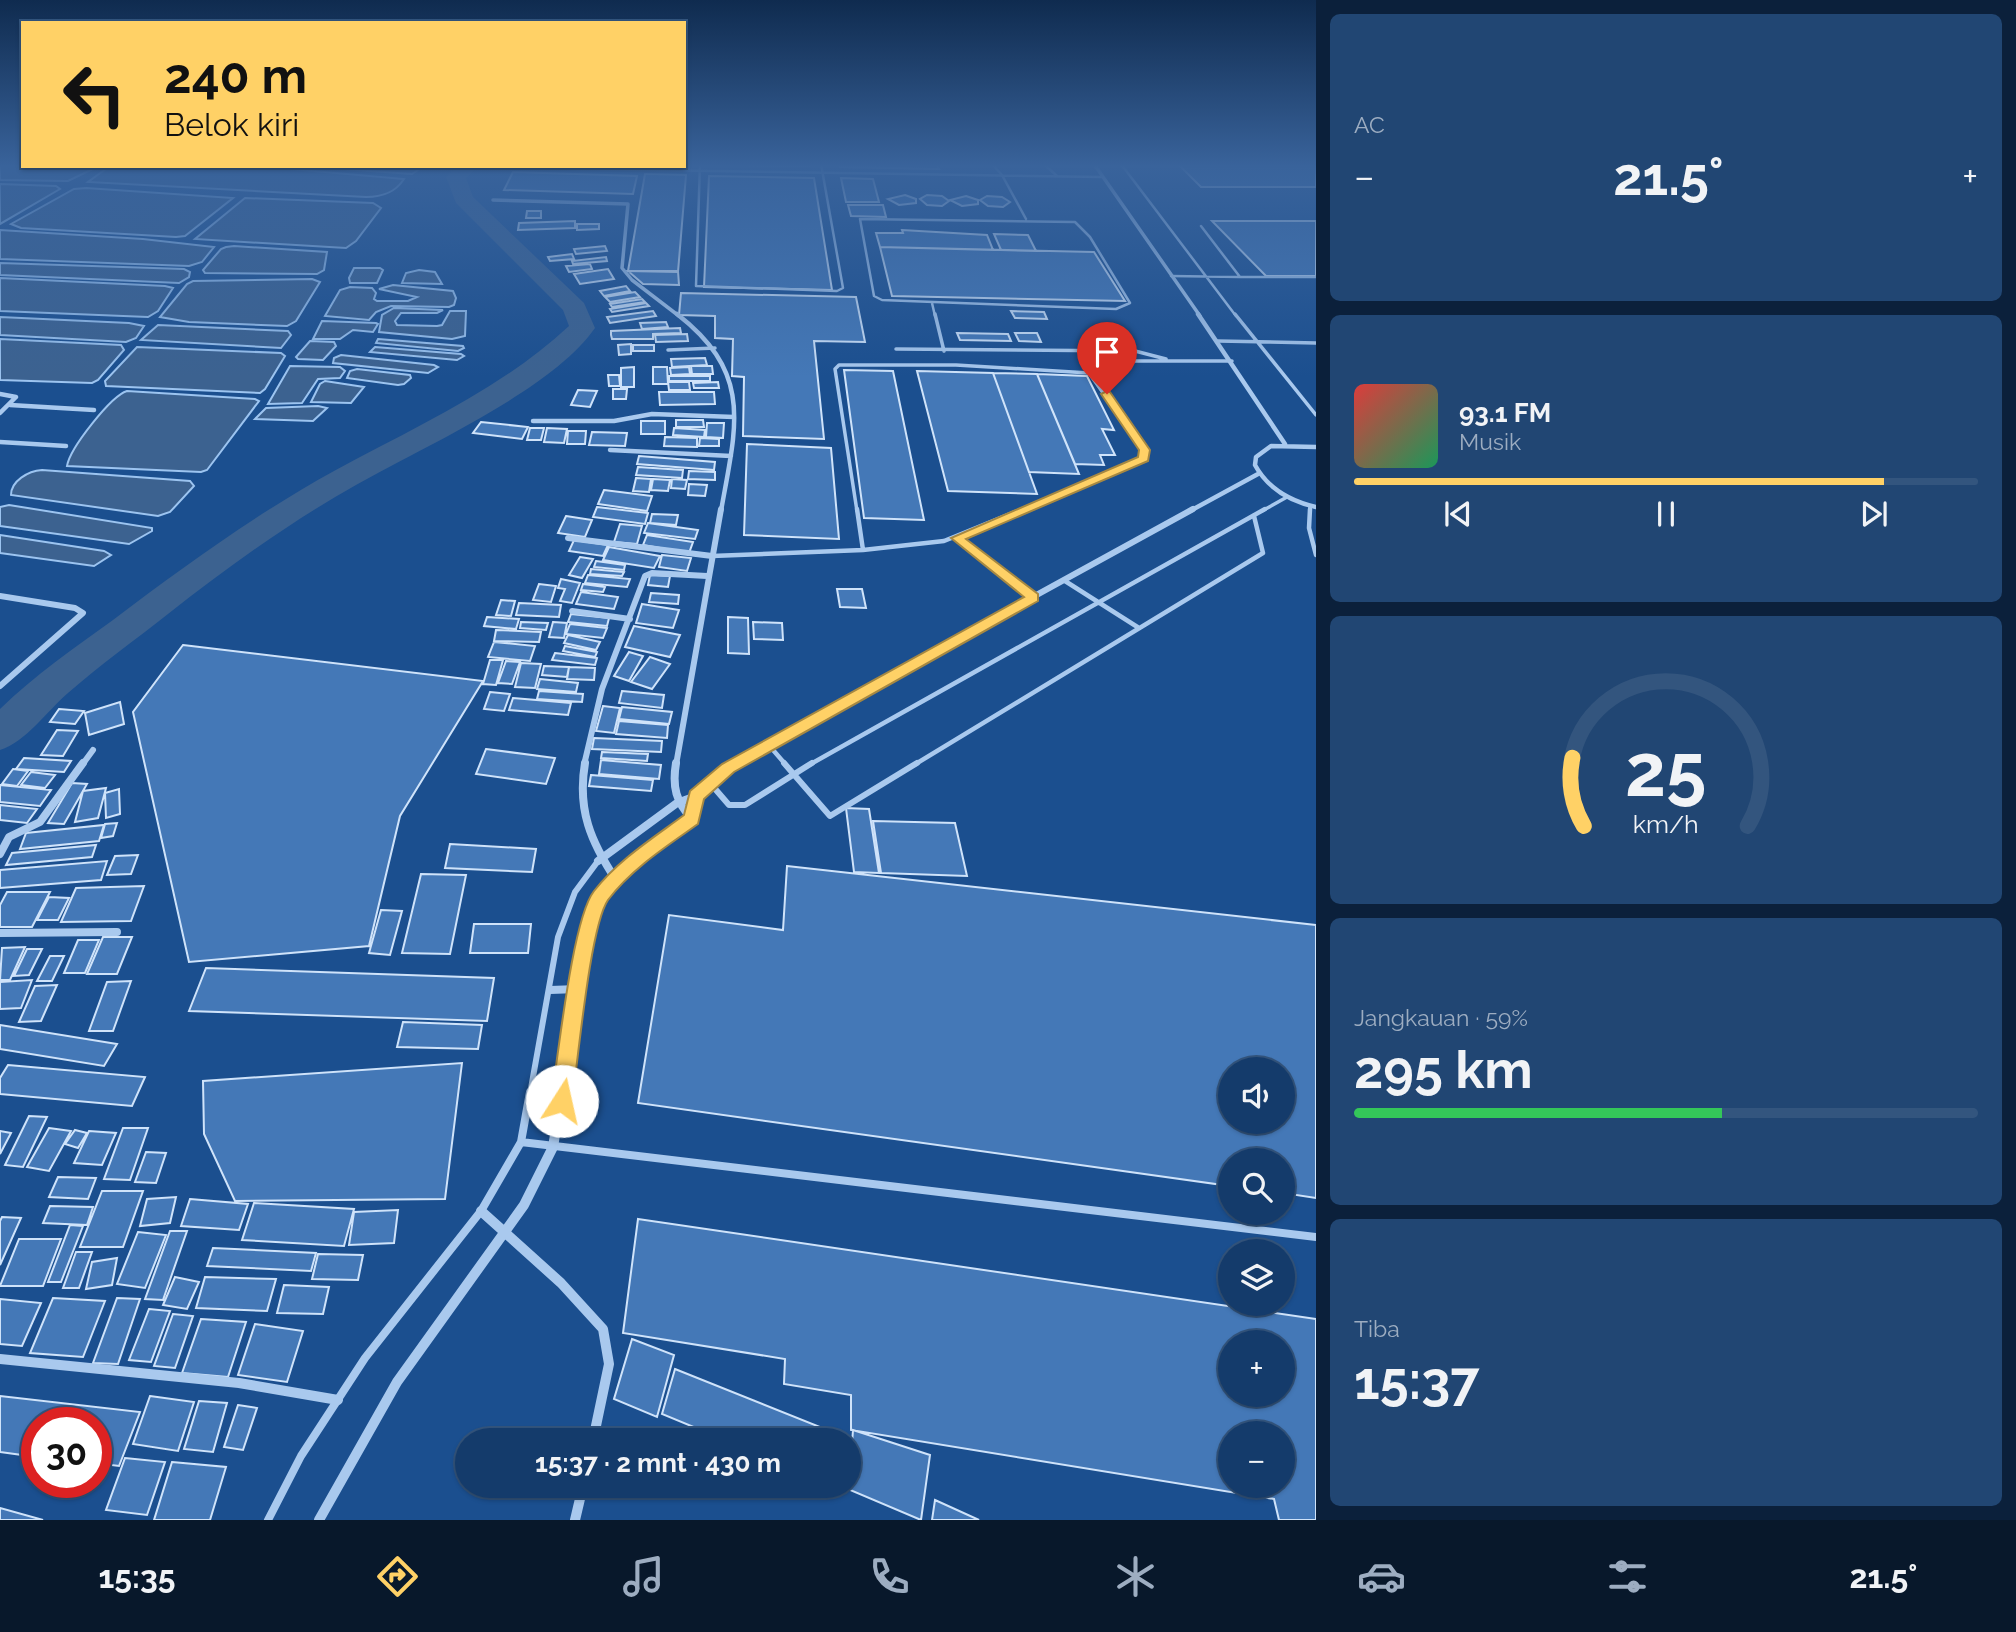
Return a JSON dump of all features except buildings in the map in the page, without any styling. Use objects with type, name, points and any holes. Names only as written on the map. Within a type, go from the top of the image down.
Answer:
[{"type":"street","points":[[625,235],[623,270],[640,286],[697,327],[715,348],[730,380],[734,417],[731,456],[707,576],[674,776],[677,803],[692,819]]},
{"type":"street","points":[[1143,235],[1233,361],[1285,444]]},
{"type":"street","points":[[0,394],[16,397],[0,413]]},
{"type":"street","points":[[10,405],[94,410]]},
{"type":"street","points":[[533,421],[614,422],[652,414],[734,417]]},
{"type":"street","points":[[0,442],[66,446]]},
{"type":"street","points":[[1313,506],[1287,497],[1269,486],[1258,474],[1255,465],[1256,457],[1271,446],[1285,444],[1316,447]]},
{"type":"street","points":[[610,450],[731,456]]},
{"type":"street","points":[[598,861],[677,803],[696,796],[709,782],[767,743],[1258,474]]},
{"type":"street","points":[[568,538],[712,556]]},
{"type":"street","points":[[616,880],[598,861],[585,827],[584,771],[605,678],[646,574],[707,576]]},
{"type":"street","points":[[0,596],[75,608],[83,613],[0,686]]},
{"type":"street","points":[[572,611],[630,619]]},
{"type":"street","points":[[0,854],[9,837],[40,822],[93,750]]},
{"type":"street","points":[[319,1520],[408,1366],[506,1233],[541,1175],[553,1147],[591,915],[599,898],[633,862],[692,819],[696,796]]},
{"type":"street","points":[[0,933],[117,932]]},
{"type":"street","points":[[550,990],[578,989]]},
{"type":"street","points":[[481,1210],[561,1283],[603,1329],[609,1364],[596,1428]]},
{"type":"street","points":[[0,1359],[239,1383],[338,1400]]},
{"type":"street","points":[[575,1520],[580,1498]]},
{"type":"lane","points":[[697,235],[696,286],[837,291],[843,288],[833,235]]},
{"type":"lane","points":[[862,235],[874,296],[888,301],[1116,309],[1130,305],[1130,301],[1086,235]]},
{"type":"lane","points":[[1174,235],[1316,415]]},
{"type":"lane","points":[[1208,235],[1240,277]]},
{"type":"lane","points":[[1171,276],[1316,277]]},
{"type":"lane","points":[[932,303],[944,351]]},
{"type":"lane","points":[[1218,341],[1316,342]]},
{"type":"lane","points":[[668,350],[715,348]]},
{"type":"lane","points":[[896,349],[1101,353],[1135,351],[1166,359]]},
{"type":"lane","points":[[1101,353],[1135,361],[1233,361]]},
{"type":"lane","points":[[712,556],[863,550],[957,538],[1144,459],[1145,450],[1094,376],[1080,371],[956,365],[846,363],[837,366],[863,550]]},
{"type":"lane","points":[[709,782],[729,805],[745,805],[793,773],[1287,497]]},
{"type":"lane","points":[[1313,506],[1309,528],[1316,555]]},
{"type":"lane","points":[[767,743],[830,816],[1263,553],[1254,516]]},
{"type":"lane","points":[[957,538],[1033,597]]},
{"type":"lane","points":[[1065,581],[1139,628]]},
{"type":"lane","points":[[268,1520],[301,1456],[365,1358],[481,1210],[520,1142],[558,937],[575,892],[598,861]]},
{"type":"lane","points":[[520,1142],[1316,1237]]},
{"type":"water","points":[[0,235],[78,235],[214,247],[202,262],[189,266],[0,259]]},
{"type":"water","points":[[140,235],[186,235],[176,237]]},
{"type":"water","points":[[200,235],[361,235],[346,248],[195,239]]},
{"type":"water","points":[[226,247],[327,252],[324,270],[317,274],[205,273],[203,270],[221,249]]},
{"type":"water","points":[[0,263],[184,269],[190,272],[189,277],[179,283],[0,275]]},
{"type":"water","points":[[354,268],[383,270],[377,283],[350,283],[349,278]]},
{"type":"water","points":[[419,270],[435,272],[442,284],[402,283],[406,273]]},
{"type":"water","points":[[0,278],[173,288],[158,311],[148,317],[0,311]]},
{"type":"water","points":[[312,279],[320,282],[296,321],[287,326],[189,322],[160,317],[187,284],[193,281]]},
{"type":"water","points":[[393,285],[453,291],[456,298],[454,305],[449,307],[391,306],[376,312],[369,320],[325,316],[340,290],[350,287],[372,288],[377,301],[408,301],[417,297],[379,289]]},
{"type":"water","points":[[394,308],[443,310],[437,313],[401,313],[395,321],[397,325],[442,325],[450,311],[466,311],[465,336],[452,339],[379,332],[382,315]]},
{"type":"water","points":[[0,317],[144,326],[136,338],[126,342],[0,335]]},
{"type":"water","points":[[322,321],[378,324],[373,332],[353,330],[340,339],[313,339]]},
{"type":"water","points":[[158,325],[288,331],[291,335],[281,348],[141,340]]},
{"type":"water","points":[[0,339],[121,345],[124,350],[98,380],[92,383],[0,380]]},
{"type":"water","points":[[378,339],[464,348],[458,351],[376,343]]},
{"type":"water","points":[[310,341],[334,342],[336,346],[323,360],[298,359],[296,357]]},
{"type":"water","points":[[137,347],[281,353],[285,356],[260,393],[106,386],[105,381]]},
{"type":"water","points":[[375,347],[464,356],[457,360],[370,352]]},
{"type":"water","points":[[341,355],[438,367],[428,373],[333,363],[334,358]]},
{"type":"water","points":[[290,366],[340,367],[345,371],[340,378],[318,379],[302,403],[268,404]]},
{"type":"water","points":[[357,369],[410,375],[411,378],[398,385],[347,378],[350,371]]},
{"type":"water","points":[[325,381],[364,387],[351,403],[311,402],[320,384]]},
{"type":"water","points":[[127,391],[259,401],[207,470],[201,472],[67,466],[75,447],[92,424],[111,402]]},
{"type":"water","points":[[266,408],[327,408],[313,421],[255,419]]},
{"type":"water","points":[[42,470],[190,481],[194,486],[170,512],[158,516],[11,495],[14,485],[21,478]]},
{"type":"water","points":[[9,505],[152,528],[152,531],[129,544],[0,526],[0,507]]},
{"type":"water","points":[[0,535],[104,551],[111,555],[94,566],[0,553]]},
{"type":"waterway","points":[[0,735],[58,680],[230,551],[345,478],[500,393],[557,352],[582,328],[575,308],[500,235]]},
{"type":"route","points":[[562,1101],[587,936],[591,915],[599,898],[633,862],[692,819],[696,796],[728,768],[767,743],[1033,597],[957,538],[1144,459],[1145,450],[1107,394]]}]
